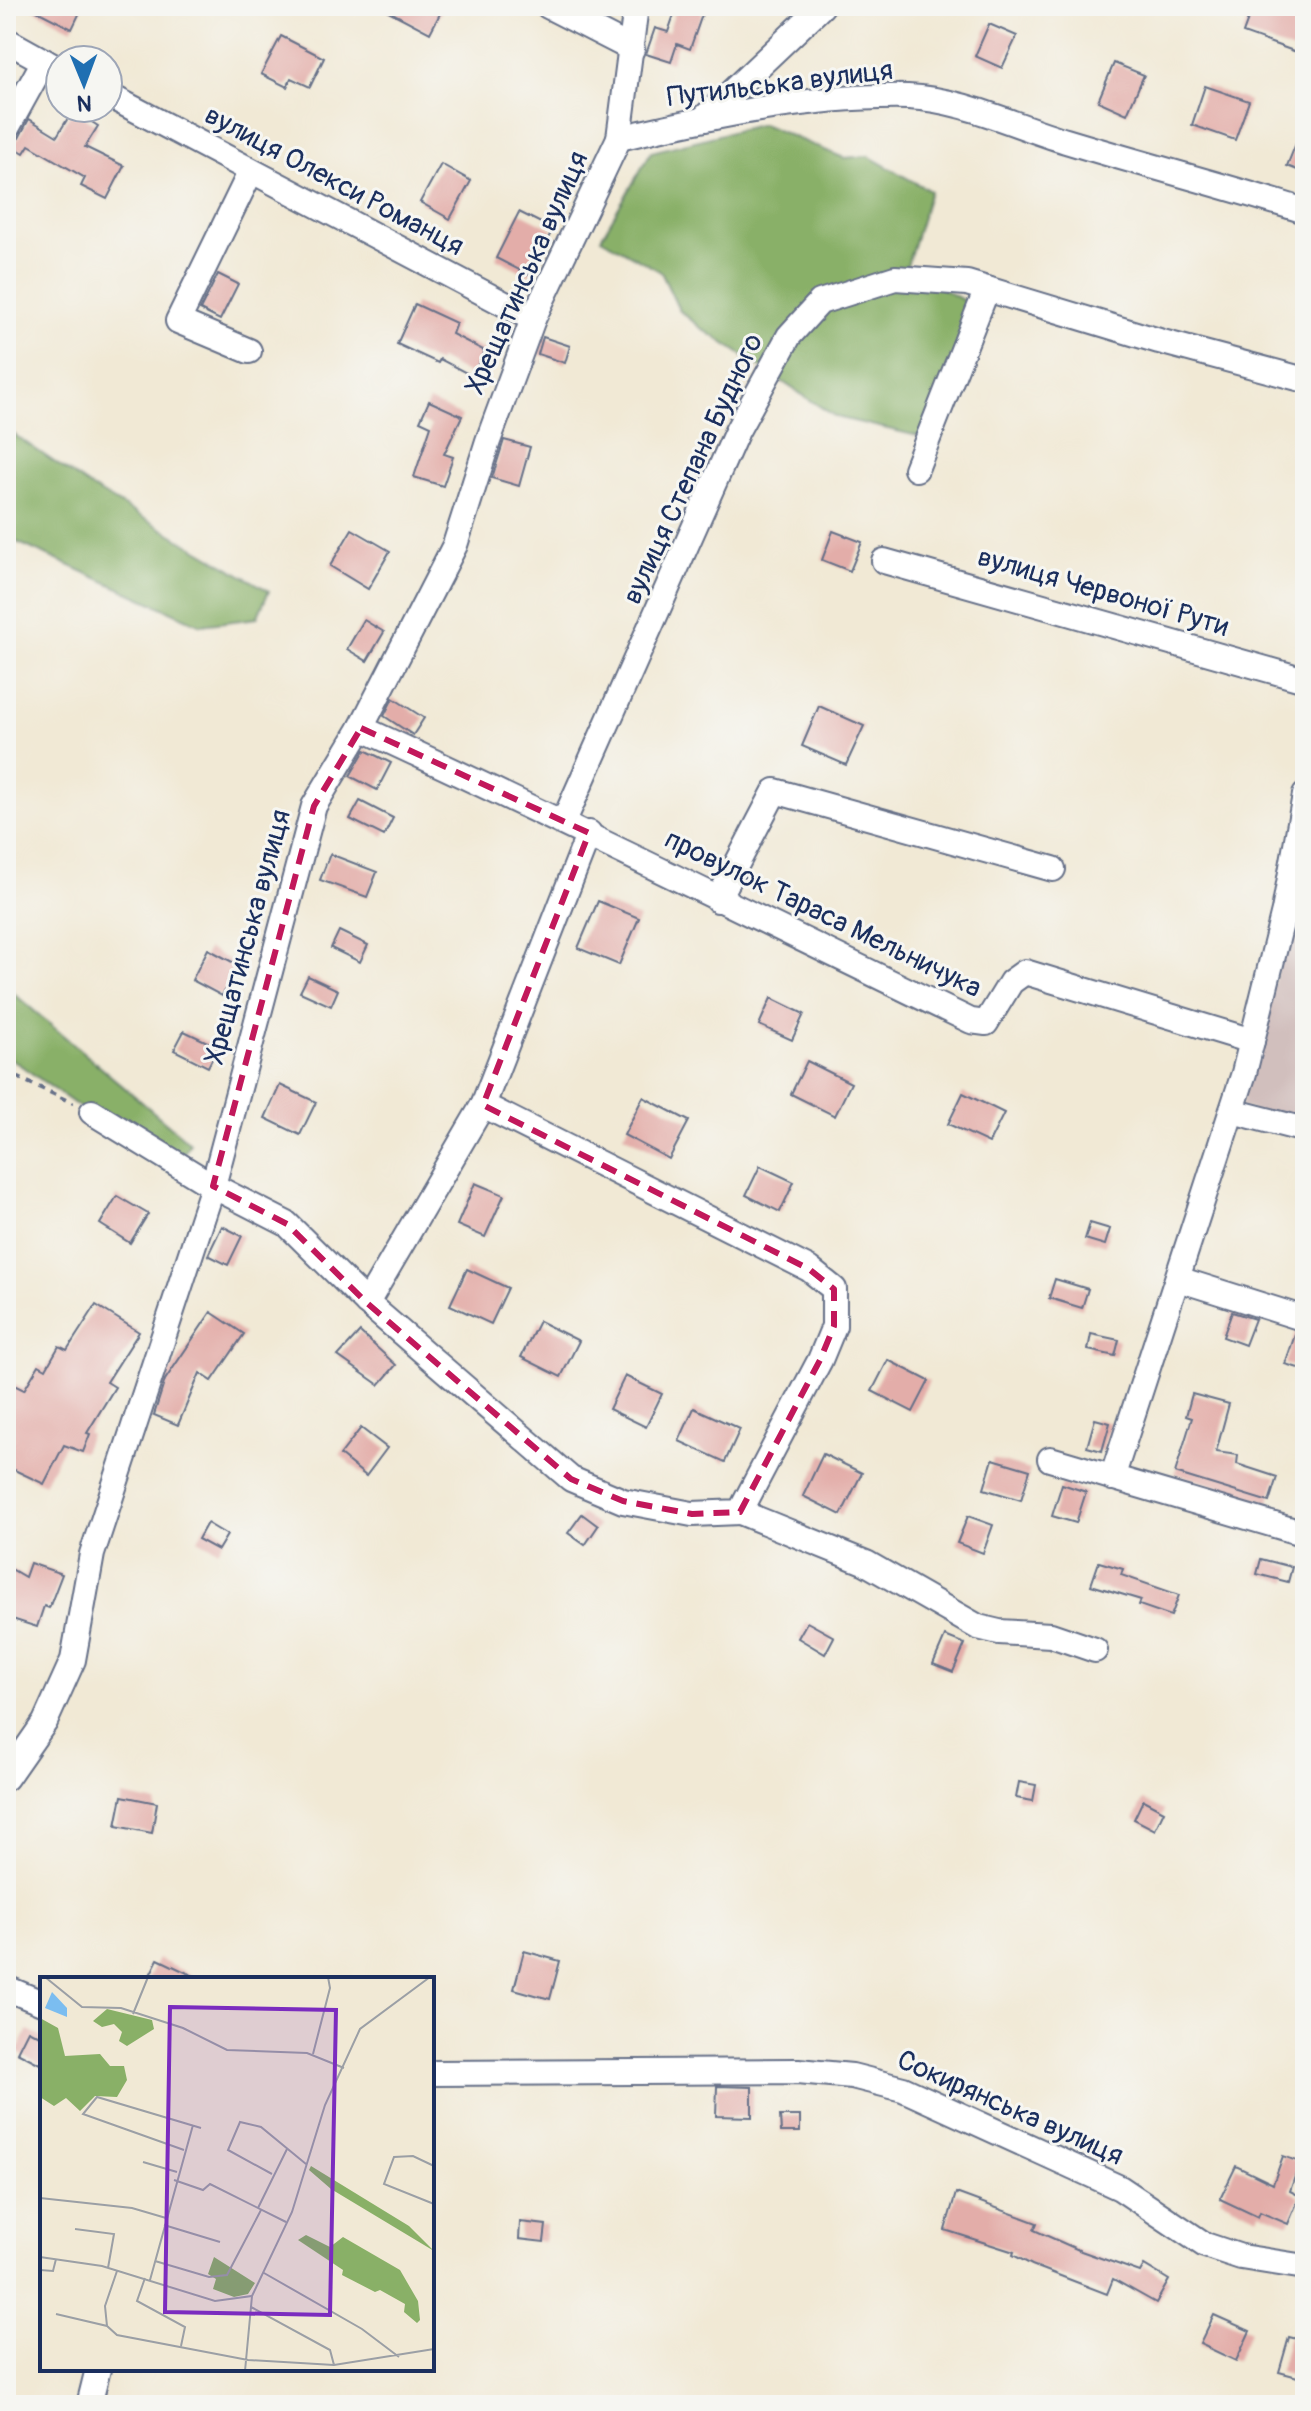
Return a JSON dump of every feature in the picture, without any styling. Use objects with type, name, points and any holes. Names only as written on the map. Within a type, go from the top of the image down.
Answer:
[{"type":"street","points":[[548,6],[632,49]]},
{"type":"street","name":"Путильська вулиця","points":[[636,6],[619,138],[703,119],[836,102],[910,97],[988,114],[1065,141],[1305,211]]},
{"type":"street","points":[[703,119],[822,6]]},
{"type":"street","points":[[6,40],[44,61]]},
{"type":"street","points":[[6,130],[44,77]]},
{"type":"street","name":"вулиця Олекси Романця","points":[[124,104],[533,319]]},
{"type":"street","name":"Хрещатинська вулиця","points":[[6,1778],[45,1722],[73,1660],[92,1554],[213,1186],[314,806],[361,728],[455,545],[488,441],[533,319],[619,138]]},
{"type":"street","points":[[249,351],[178,321],[251,171]]},
{"type":"street","name":"вулиця Степана Будного","points":[[564,821],[737,431],[789,336],[820,302],[895,278],[967,283],[1159,341],[1305,380]]},
{"type":"street","points":[[916,469],[987,289]]},
{"type":"street","name":"вулиця Червоної Рути","points":[[884,561],[1305,680]]},
{"type":"street","name":"провулок Тараса Мельничука","points":[[361,728],[589,833],[718,900],[971,1021],[986,1023],[1011,982],[1025,972],[1252,1041]]},
{"type":"street","points":[[718,900],[775,791],[1053,869]]},
{"type":"street","points":[[1112,1478],[1252,1041],[1284,911],[1305,795]]},
{"type":"street","points":[[367,1303],[483,1105],[589,833]]},
{"type":"street","points":[[483,1105],[809,1269],[834,1289],[834,1326],[820,1360],[740,1512]]},
{"type":"street","points":[[1232,1111],[1305,1130]]},
{"type":"street","points":[[92,1112],[213,1186],[287,1224],[367,1303],[571,1479],[623,1501],[692,1514],[740,1512],[866,1563],[978,1627],[999,1632],[1051,1635],[1095,1650]]},
{"type":"street","points":[[1178,1279],[1305,1319]]},
{"type":"street","points":[[1050,1459],[1305,1534]]},
{"type":"street","points":[[6,1988],[40,2002]]},
{"type":"street","name":"Сокирянська вулиця","points":[[434,2073],[798,2071],[852,2076],[903,2089],[1120,2188],[1205,2245],[1241,2257],[1303,2266]]},
{"type":"street","points":[[89,2405],[98,2371]]},
{"type":"path","points":[[6,1072],[92,1112]]},
{"type":"highlighted area","points":[[361,728],[589,833],[483,1105],[809,1269],[834,1289],[834,1326],[820,1360],[740,1512],[692,1514],[623,1501],[571,1479],[367,1303],[287,1224],[213,1186],[314,806]]},
{"type":"shaded area","points":[[1302,877],[1305,878],[1305,1124],[1241,1107]]},
{"type":"green space","points":[[762,124],[844,158],[868,156],[930,191],[906,269],[972,305],[927,438],[836,417],[701,328],[679,310],[661,272],[601,238],[651,152]]},
{"type":"green space","points":[[6,429],[92,488],[269,591],[257,618],[201,625],[6,537]]},
{"type":"green space","points":[[6,987],[190,1143],[172,1173],[6,1055]]},
{"type":"building","points":[[27,6],[83,6],[72,29]]},
{"type":"building","points":[[379,6],[444,6],[430,33]]},
{"type":"building","points":[[677,6],[705,6],[690,49],[677,44],[671,62],[646,54],[655,28],[668,32]]},
{"type":"building","points":[[1253,6],[1272,6],[1305,18],[1305,55],[1243,33]]},
{"type":"building","points":[[989,24],[1017,36],[1002,68],[975,56]]},
{"type":"building","points":[[281,36],[324,58],[310,87],[291,78],[287,87],[261,74]]},
{"type":"building","points":[[1114,63],[1144,75],[1127,114],[1098,101]]},
{"type":"building","points":[[1205,86],[1249,101],[1235,140],[1192,125]]},
{"type":"building","points":[[29,119],[57,136],[64,124],[98,126],[85,147],[124,166],[107,199],[81,186],[85,178],[29,145],[24,153],[9,144],[19,138]]},
{"type":"building","points":[[1305,121],[1305,173],[1287,166]]},
{"type":"building","points":[[441,164],[471,181],[450,219],[420,202]]},
{"type":"building","points":[[519,212],[553,229],[529,275],[496,258]]},
{"type":"building","points":[[218,274],[238,284],[220,320],[200,310]]},
{"type":"building","points":[[415,304],[456,323],[452,334],[485,351],[472,376],[440,359],[438,363],[397,344]]},
{"type":"building","points":[[543,337],[570,346],[565,363],[538,354]]},
{"type":"building","points":[[429,401],[462,416],[444,454],[453,457],[443,486],[414,477],[431,426],[420,421]]},
{"type":"building","points":[[504,440],[530,447],[519,486],[492,478]]},
{"type":"building","points":[[352,529],[390,551],[368,589],[330,566]]},
{"type":"building","points":[[833,531],[862,542],[850,571],[822,560]]},
{"type":"building","points":[[364,620],[384,632],[367,661],[347,649]]},
{"type":"building","points":[[393,698],[424,718],[413,735],[384,716]]},
{"type":"building","points":[[819,706],[864,726],[846,765],[802,746]]},
{"type":"building","points":[[365,750],[391,763],[377,790],[350,776]]},
{"type":"building","points":[[360,801],[393,818],[384,836],[350,819]]},
{"type":"building","points":[[330,854],[377,872],[367,897],[320,880]]},
{"type":"building","points":[[598,901],[639,918],[619,965],[578,948]]},
{"type":"building","points":[[339,931],[368,945],[360,962],[331,948]]},
{"type":"building","points":[[208,949],[238,965],[222,996],[192,980]]},
{"type":"building","points":[[308,976],[338,990],[331,1006],[300,992]]},
{"type":"building","points":[[771,998],[804,1014],[792,1040],[759,1025]]},
{"type":"building","points":[[184,1031],[218,1047],[208,1067],[174,1050]]},
{"type":"building","points":[[807,1061],[851,1083],[835,1116],[791,1094]]},
{"type":"building","points":[[280,1085],[316,1102],[300,1135],[265,1118]]},
{"type":"building","points":[[963,1093],[1004,1113],[989,1143],[948,1124]]},
{"type":"building","points":[[643,1097],[689,1121],[669,1159],[624,1135]]},
{"type":"building","points":[[760,1166],[794,1182],[780,1212],[746,1195]]},
{"type":"building","points":[[475,1183],[504,1195],[485,1237],[457,1225]]},
{"type":"building","points":[[117,1196],[148,1214],[130,1243],[100,1224]]},
{"type":"building","points":[[1090,1223],[1110,1229],[1105,1245],[1085,1239]]},
{"type":"building","points":[[222,1226],[242,1236],[228,1265],[208,1255]]},
{"type":"building","points":[[467,1269],[508,1288],[491,1324],[450,1305]]},
{"type":"building","points":[[1055,1279],[1088,1289],[1082,1308],[1049,1298]]},
{"type":"building","points":[[96,1305],[139,1332],[107,1382],[115,1387],[87,1433],[90,1434],[83,1452],[64,1445],[44,1484],[6,1466],[6,1381],[24,1390],[39,1365],[46,1369],[59,1346],[67,1350]]},
{"type":"building","points":[[211,1312],[244,1334],[212,1381],[200,1373],[178,1425],[154,1415],[165,1380]]},
{"type":"building","points":[[1232,1312],[1255,1319],[1245,1345],[1223,1337]]},
{"type":"building","points":[[539,1321],[579,1341],[561,1377],[521,1357]]},
{"type":"building","points":[[360,1332],[396,1365],[379,1385],[338,1356]]},
{"type":"building","points":[[1296,1332],[1305,1334],[1305,1370],[1285,1364]]},
{"type":"building","points":[[1091,1334],[1119,1340],[1115,1356],[1088,1350]]},
{"type":"building","points":[[888,1360],[929,1381],[913,1412],[872,1391]]},
{"type":"building","points":[[625,1376],[662,1394],[646,1427],[609,1409]]},
{"type":"building","points":[[1192,1394],[1229,1404],[1216,1452],[1238,1455],[1237,1464],[1277,1477],[1269,1502],[1175,1473],[1192,1418],[1186,1416]]},
{"type":"building","points":[[694,1408],[740,1429],[725,1462],[679,1441]]},
{"type":"building","points":[[1095,1419],[1110,1423],[1102,1451],[1087,1447]]},
{"type":"building","points":[[361,1428],[387,1448],[366,1476],[340,1455]]},
{"type":"building","points":[[823,1454],[862,1473],[841,1515],[803,1496]]},
{"type":"building","points":[[993,1459],[1030,1470],[1021,1500],[984,1489]]},
{"type":"building","points":[[1062,1484],[1086,1492],[1076,1523],[1052,1516]]},
{"type":"building","points":[[582,1514],[598,1526],[585,1545],[568,1533]]},
{"type":"building","points":[[968,1516],[993,1525],[983,1553],[957,1543]]},
{"type":"building","points":[[207,1523],[227,1535],[218,1550],[198,1539]]},
{"type":"building","points":[[1261,1559],[1292,1567],[1288,1582],[1257,1574]]},
{"type":"building","points":[[1099,1562],[1123,1569],[1121,1575],[1179,1595],[1171,1616],[1139,1605],[1141,1600],[1091,1585]]},
{"type":"building","points":[[30,1563],[62,1574],[49,1608],[44,1606],[37,1627],[6,1617],[6,1566],[25,1577]]},
{"type":"building","points":[[807,1622],[834,1637],[825,1654],[798,1638]]},
{"type":"building","points":[[945,1636],[965,1644],[953,1672],[933,1664]]},
{"type":"building","points":[[1019,1782],[1036,1785],[1033,1801],[1016,1798]]},
{"type":"building","points":[[122,1796],[157,1803],[152,1833],[116,1826]]},
{"type":"building","points":[[1143,1800],[1164,1811],[1155,1830],[1134,1819]]},
{"type":"building","points":[[524,1951],[560,1961],[550,1999],[514,1989]]},
{"type":"building","points":[[158,1959],[196,1977],[149,1977]]},
{"type":"building","points":[[28,2030],[40,2036],[40,2064],[17,2052]]},
{"type":"building","points":[[717,2086],[752,2087],[752,2117],[716,2116]]},
{"type":"building","points":[[780,2116],[800,2116],[800,2132],[781,2132]]},
{"type":"building","points":[[1283,2156],[1300,2162],[1290,2191],[1300,2196],[1288,2224],[1260,2212],[1258,2217],[1220,2199],[1236,2166],[1273,2184]]},
{"type":"building","points":[[956,2193],[1037,2223],[1034,2230],[1081,2251],[1140,2272],[1144,2265],[1169,2280],[1156,2303],[1113,2279],[1107,2294],[1032,2265],[1013,2255],[1014,2252],[945,2230]]},
{"type":"building","points":[[520,2222],[546,2225],[544,2242],[519,2239]]},
{"type":"building","points":[[1214,2315],[1250,2331],[1236,2361],[1200,2344]]},
{"type":"building","points":[[1289,2337],[1305,2341],[1305,2379],[1279,2372]]}]
